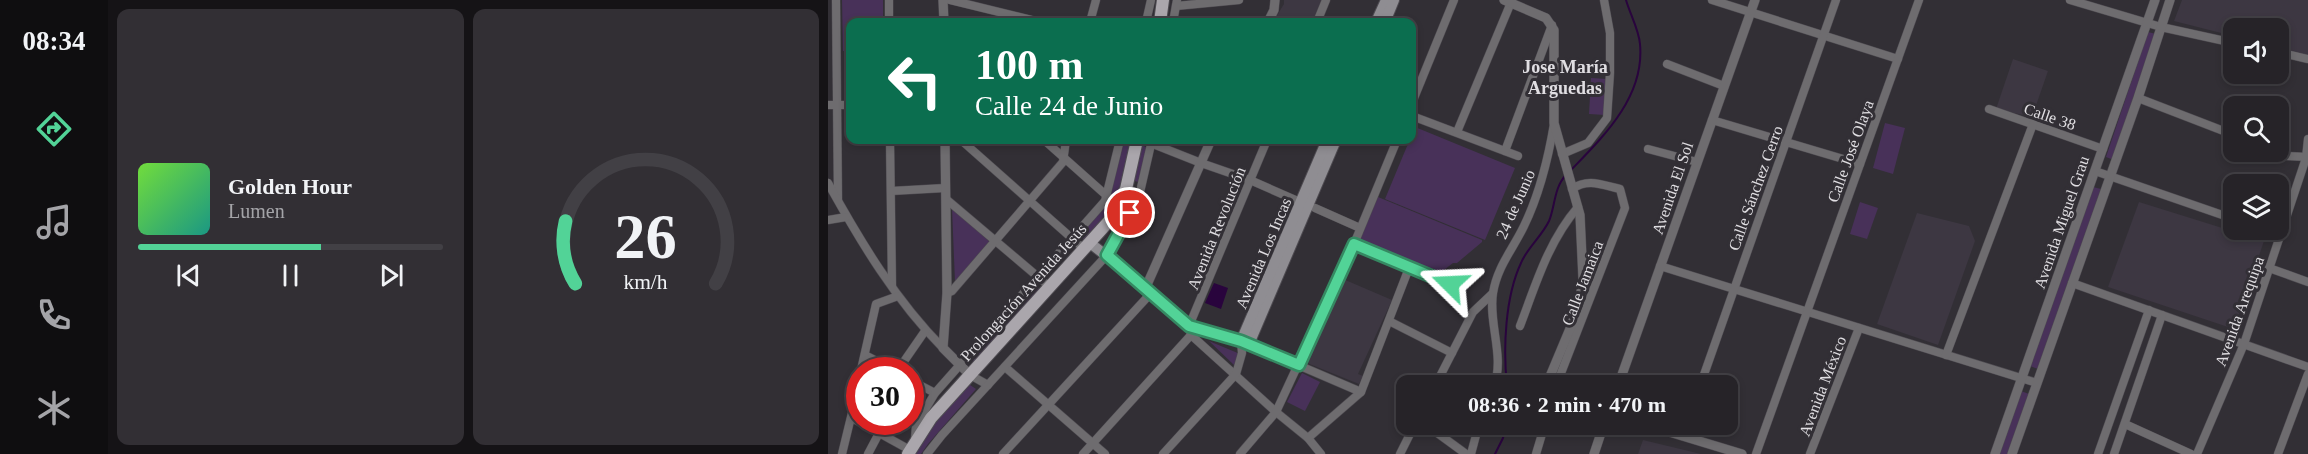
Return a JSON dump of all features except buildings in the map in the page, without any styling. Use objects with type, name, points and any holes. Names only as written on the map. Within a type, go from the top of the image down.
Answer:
[{"type":"main road","points":[[1161,18],[1163,0]]},
{"type":"main road","points":[[1378,18],[1386,0]]},
{"type":"main road","points":[[1387,18],[1394,0]]},
{"type":"main road","name":"Prolongación Avenida Jesús","points":[[911,448],[931,418],[1110,220],[1129,179],[1136,144]]},
{"type":"main road","name":"Avenida Los Incas","points":[[1244,346],[1325,144]]},
{"type":"main road","name":"Avenida Los Incas","points":[[1244,346],[1334,144]]},
{"type":"main road","points":[[1087,246],[1107,255],[1149,290],[1190,331],[1244,346]]},
{"type":"street","points":[[836,0],[838,201]]},
{"type":"street","points":[[889,0],[889,18]]},
{"type":"street","points":[[944,0],[944,18]]},
{"type":"street","points":[[950,0],[1024,18]]},
{"type":"street","points":[[1091,18],[1096,0]]},
{"type":"street","points":[[1147,18],[1151,0]]},
{"type":"street","points":[[1174,18],[1177,3],[1239,0]]},
{"type":"street","points":[[1270,18],[1275,0]]},
{"type":"street","points":[[1319,18],[1326,0]]},
{"type":"street","points":[[1416,93],[1454,0]]},
{"type":"street","points":[[1563,158],[1588,143],[1607,117],[1610,33],[1604,0]]},
{"type":"street","points":[[1712,0],[1898,59]]},
{"type":"street","name":"Avenida El Sol","points":[[1622,375],[1755,0]]},
{"type":"street","name":"Calle Sánchez Cerro","points":[[1704,375],[1836,0]]},
{"type":"street","name":"Calle José Olaya","points":[[1756,454],[1919,0]]},
{"type":"street","points":[[2071,0],[2161,27],[2223,41]]},
{"type":"street","name":"Avenida Miguel Grau","points":[[1995,454],[2155,0]]},
{"type":"street","name":"Avenida Miguel Grau","points":[[2012,454],[2138,99],[2170,0]]},
{"type":"street","points":[[1457,132],[1509,1],[1551,23],[1554,30],[1554,123],[1578,207],[1583,252],[1580,298],[1550,375]]},
{"type":"street","points":[[1505,151],[1551,23]]},
{"type":"street","points":[[2289,55],[2308,59]]},
{"type":"street","points":[[1667,64],[1724,86]]},
{"type":"street","points":[[2138,99],[2223,131]]},
{"type":"street","points":[[828,105],[846,105]]},
{"type":"street","name":"Calle 38","points":[[1989,109],[2103,149]]},
{"type":"street","points":[[1416,117],[1518,156]]},
{"type":"street","points":[[1712,120],[1860,164]]},
{"type":"street","name":"24 de Junio","points":[[1492,294],[1501,265],[1523,228],[1538,196],[1547,166],[1554,123]]},
{"type":"street","points":[[1946,355],[2033,124]]},
{"type":"street","name":"Avenida Arequipa","points":[[2289,209],[2307,157],[2308,139]]},
{"type":"street","points":[[890,144],[892,286]]},
{"type":"street","points":[[943,348],[947,293],[945,144]]},
{"type":"street","points":[[966,144],[1072,239],[1087,246]]},
{"type":"street","points":[[1048,144],[1107,196]]},
{"type":"street","points":[[947,293],[952,291],[1063,162],[1065,144]]},
{"type":"street","points":[[882,435],[911,448],[916,425],[935,393],[1038,278],[1107,196],[1119,144]]},
{"type":"street","points":[[928,454],[1107,255],[1142,185],[1148,144]]},
{"type":"street","points":[[1158,144],[1300,202]]},
{"type":"street","points":[[1003,454],[1149,290],[1208,144]]},
{"type":"street","name":"Avenida Revolución","points":[[1083,454],[1190,331],[1265,144]]},
{"type":"street","points":[[1240,454],[1276,412],[1354,244],[1395,144]]},
{"type":"street","points":[[1648,149],[1697,162]]},
{"type":"street","points":[[2289,156],[2307,157]]},
{"type":"street","points":[[2095,171],[2223,215]]},
{"type":"street","name":"Calle Jamaica","points":[[1560,375],[1626,208],[1620,189],[1588,182],[1571,186]]},
{"type":"street","points":[[828,183],[846,217],[898,296],[925,331],[959,367],[988,385]]},
{"type":"street","points":[[891,191],[945,188]]},
{"type":"street","points":[[946,199],[1050,287]]},
{"type":"street","points":[[1118,207],[1130,213]]},
{"type":"street","points":[[1520,326],[1553,243],[1563,225],[1578,207]]},
{"type":"street","points":[[1315,208],[1360,228]]},
{"type":"street","points":[[828,220],[846,217]]},
{"type":"street","name":"Avenida Arequipa","points":[[2197,454],[2244,344],[2278,240]]},
{"type":"street","points":[[1354,244],[1450,284]]},
{"type":"street","points":[[1660,267],[2037,382]]},
{"type":"street","points":[[1308,438],[1361,392],[1409,268]]},
{"type":"street","points":[[2269,268],[2307,280]]},
{"type":"street","points":[[2072,283],[2308,366]]},
{"type":"street","points":[[1441,375],[1473,312],[1492,294]]},
{"type":"street","points":[[1492,294],[1497,364],[1496,375]]},
{"type":"street","points":[[868,357],[864,355],[876,304],[898,296]]},
{"type":"street","points":[[2098,454],[2149,310]]},
{"type":"street","points":[[2114,454],[2162,315]]},
{"type":"street","points":[[1389,321],[1452,353]]},
{"type":"street","name":"Avenida México","points":[[1810,454],[1859,328]]},
{"type":"street","points":[[907,357],[925,331]]},
{"type":"street","points":[[1190,331],[1276,412],[1308,438],[1321,454]]},
{"type":"street","points":[[1163,454],[1236,374],[1244,346],[1299,365],[1361,392]]},
{"type":"street","points":[[1005,367],[1105,454]]},
{"type":"street","points":[[2278,454],[2308,374]]},
{"type":"street","points":[[924,387],[935,393]]},
{"type":"street","points":[[2124,424],[2191,454]]},
{"type":"street","points":[[842,454],[847,435]]},
{"type":"street","points":[[868,454],[877,435]]},
{"type":"street","points":[[1400,454],[1410,435]]},
{"type":"street","points":[[1440,435],[1466,454]]},
{"type":"street","points":[[1471,454],[1476,435]]},
{"type":"street","points":[[1536,454],[1542,435]]},
{"type":"street","points":[[1594,454],[1600,435]]},
{"type":"street","points":[[1679,435],[1742,454]]},
{"type":"shaded area","points":[[842,0],[883,0],[883,18],[846,18],[846,51],[843,51]]},
{"type":"shaded area","points":[[1284,0],[1322,0],[1314,18],[1275,18]]},
{"type":"shaded area","points":[[2182,0],[2308,0],[2308,55],[2289,50],[2289,18],[2223,18],[2223,33],[2174,21]]},
{"type":"shaded area","points":[[2148,32],[2156,34],[2114,160],[2106,157]]},
{"type":"shaded area","points":[[2013,59],[2048,71],[2032,117],[1996,109]]},
{"type":"shaded area","points":[[1591,78],[1607,79],[1605,115],[1589,114]]},
{"type":"shaded area","points":[[1885,123],[1905,128],[1893,174],[1873,168]]},
{"type":"shaded area","points":[[1416,127],[1515,168],[1485,240],[1385,199],[1408,144],[1416,144]]},
{"type":"shaded area","points":[[1123,144],[1131,144],[1125,177],[1109,213],[1083,240],[1081,235],[1109,201]]},
{"type":"shaded area","points":[[1141,144],[1147,148],[1139,182],[1134,181]]},
{"type":"shaded area","points":[[2093,187],[2101,189],[2038,369],[2030,366]]},
{"type":"shaded area","points":[[1378,197],[1482,240],[1482,242],[1457,263],[1453,263],[1440,273],[1358,241]]},
{"type":"shaded area","points":[[1860,202],[1878,208],[1867,239],[1850,234]]},
{"type":"shaded area","points":[[2139,202],[2223,228],[2223,240],[2264,241],[2234,329],[2108,287]]},
{"type":"shaded area","points":[[952,208],[990,242],[955,282]]},
{"type":"shaded area","points":[[1917,213],[1969,226],[1975,241],[1938,345],[1877,324]]},
{"type":"shaded area","points":[[1343,279],[1392,300],[1358,374],[1363,376],[1359,384],[1307,363]]},
{"type":"shaded area","points":[[1214,283],[1228,288],[1221,309],[1205,303]]},
{"type":"shaded area","points":[[1038,288],[1041,288],[974,362],[972,361]]},
{"type":"shaded area","points":[[1209,341],[1240,354],[1234,365]]},
{"type":"shaded area","points":[[1302,373],[1320,382],[1305,411],[1287,402]]},
{"type":"shaded area","points":[[970,385],[976,389],[921,454],[914,454],[935,422]]},
{"type":"shaded area","points":[[2021,391],[2029,394],[2008,454],[1999,454]]},
{"type":"shaded area","points":[[1643,440],[1701,454],[1638,454]]},
{"type":"waterway","points":[[1570,171],[1608,130],[1629,99],[1636,81],[1640,63],[1640,44],[1626,0]]},
{"type":"waterway","points":[[1506,375],[1506,323],[1516,277],[1524,258],[1549,221],[1557,191],[1566,175]]},
{"type":"waterway","points":[[1495,454],[1504,435]]},
{"type":"district","name":"Jose María Arguedas","points":[[1565,77]]},
{"type":"route","points":[[1130,213],[1107,255],[1189,326],[1241,341],[1299,365],[1354,244],[1450,284]]}]
